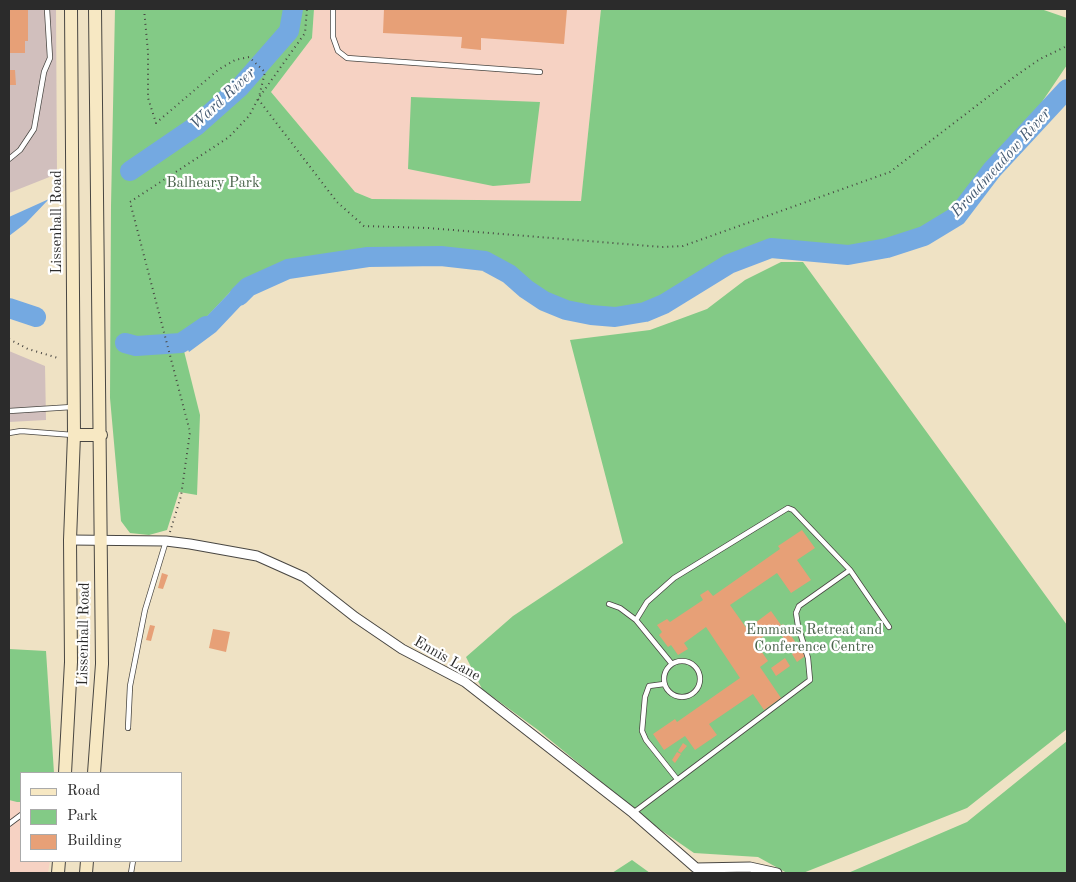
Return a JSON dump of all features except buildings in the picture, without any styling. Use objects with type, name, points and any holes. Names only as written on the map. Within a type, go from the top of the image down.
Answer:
[{"type":"main road","name":"Lissenhall Road","points":[[65,772],[71,662],[70,540],[74,436],[71,9]]},
{"type":"main road","name":"Lissenhall Road","points":[[94,772],[102,664],[95,9]]},
{"type":"main road","points":[[74,436],[101,435]]},
{"type":"street","name":"Ennis Lane","points":[[70,540],[166,541],[257,556],[304,577],[354,617],[402,649],[465,682],[633,813],[696,868],[750,867],[777,873]]},
{"type":"lane","points":[[9,159],[20,150],[34,128],[44,72],[50,58],[47,9]]},
{"type":"lane","points":[[333,9],[333,37],[338,51],[347,58],[540,72]]},
{"type":"lane","points":[[9,411],[74,407]]},
{"type":"lane","points":[[9,433],[22,431],[74,436]]},
{"type":"lane","points":[[636,620],[647,602],[674,578],[788,508],[793,510],[850,570],[890,627]]},
{"type":"lane","points":[[128,728],[130,686],[145,610],[166,541]]},
{"type":"lane","points":[[633,813],[810,680],[808,658],[798,626],[796,613],[798,606],[850,570]]},
{"type":"lane","points":[[608,604],[620,608],[636,620],[672,664]]},
{"type":"lane","points":[[682,661],[693,664],[699,674],[699,685],[692,694],[681,697],[671,693],[664,684],[665,673],[672,664],[682,661]]},
{"type":"lane","points":[[664,684],[649,686],[645,697],[642,731],[646,740],[677,779]]},
{"type":"lane","points":[[9,824],[20,816]]},
{"type":"path","points":[[144,9],[148,52],[148,98],[156,123],[218,70],[235,60],[249,57],[266,72],[258,100]]},
{"type":"path","points":[[166,541],[180,496],[190,432],[130,202],[229,137],[249,116],[305,33],[307,9]]},
{"type":"path","points":[[258,100],[337,202],[364,226],[428,228],[669,247],[683,246],[890,172],[1014,77],[1040,59],[1067,46]]},
{"type":"path","points":[[9,339],[28,349],[58,358]]},
{"type":"shaded area","points":[[9,9],[56,9],[57,174],[9,193]]},
{"type":"shaded area","points":[[314,9],[601,9],[581,201],[372,199],[355,192],[271,92],[312,38]]},
{"type":"shaded area","points":[[9,351],[45,366],[46,420],[9,422]]},
{"type":"shaded area","points":[[9,800],[20,802],[20,862],[50,862],[48,873],[9,873]]},
{"type":"green space","name":"Balheary Park","points":[[115,9],[314,9],[312,38],[271,92],[355,192],[372,199],[581,201],[601,9],[1041,9],[1067,18],[1067,65],[1029,121],[948,215],[931,225],[891,242],[866,248],[823,250],[792,243],[770,244],[739,253],[698,276],[652,306],[598,310],[580,308],[536,287],[511,267],[489,257],[449,250],[360,253],[270,269],[234,288],[182,343],[200,415],[197,495],[179,492],[167,530],[149,535],[130,533],[121,521],[110,398]]},
{"type":"green space","points":[[411,97],[540,102],[530,183],[493,186],[408,169]]},
{"type":"green space","name":"Emmaus Retreat and Conference Centre","points":[[781,262],[803,262],[1067,625],[1067,729],[967,808],[803,873],[787,873],[758,857],[694,853],[655,826],[538,730],[482,689],[466,657],[513,616],[623,543],[570,340],[650,330],[707,309],[745,280]]},
{"type":"green space","points":[[9,649],[46,651],[54,772],[20,772],[20,802],[9,800]]},
{"type":"green space","points":[[1067,741],[1067,873],[848,873],[967,822]]},
{"type":"green space","points":[[632,860],[650,873],[612,873]]},
{"type":"water","points":[[49,199],[26,223],[9,236],[9,217]]},
{"type":"water","points":[[258,276],[262,287],[251,295],[216,332],[189,352],[184,340],[234,288]]},
{"type":"waterway","name":"Ward River","points":[[130,171],[196,126],[240,87],[289,31],[293,9]]},
{"type":"waterway","name":"Broadmeadow River","points":[[239,296],[248,287],[288,269],[368,257],[441,256],[485,261],[509,274],[544,301],[566,310],[615,317],[645,312],[664,304],[729,264],[771,248],[848,255],[887,248],[924,236],[957,216],[992,170],[1067,89]]},
{"type":"waterway","points":[[9,308],[36,317]]},
{"type":"waterway","points":[[125,343],[136,346],[181,343],[206,326]]}]
